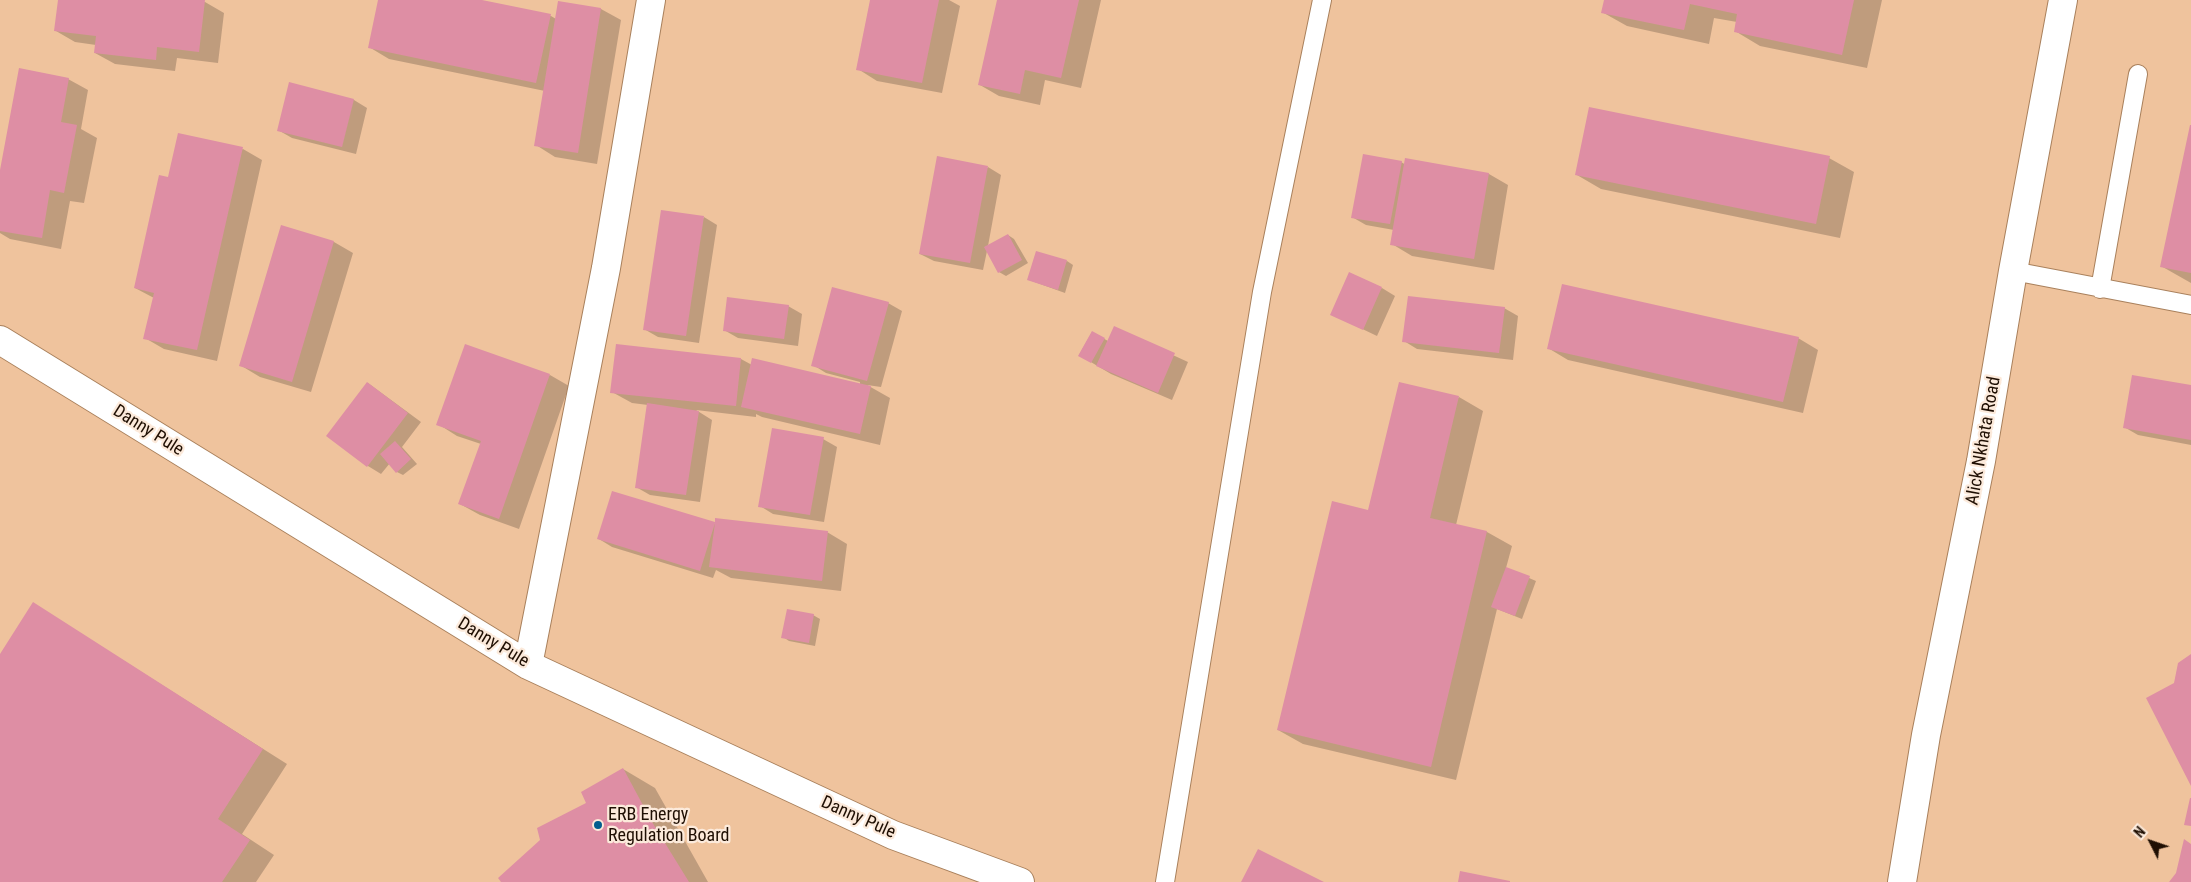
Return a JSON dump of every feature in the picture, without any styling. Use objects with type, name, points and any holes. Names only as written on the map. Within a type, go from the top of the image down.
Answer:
[{"type":"street","points":[[528,665],[606,268],[651,0]]},
{"type":"street","name":"Alick Nkhata Road","points":[[1902,882],[1926,735],[1981,460],[2013,271],[2063,0]]},
{"type":"street","name":"Danny Pule","points":[[0,341],[528,665],[893,835],[1020,882]]},
{"type":"lane","points":[[1166,882],[1262,292],[1322,0]]},
{"type":"lane","points":[[2100,289],[2138,74]]},
{"type":"lane","points":[[2013,271],[2191,305]]},
{"type":"building","points":[[58,0],[205,0],[199,52],[157,47],[156,60],[94,53],[96,36],[54,31]]},
{"type":"building","points":[[378,0],[482,0],[551,14],[536,83],[368,48]]},
{"type":"building","points":[[870,0],[939,0],[922,83],[856,70]]},
{"type":"building","points":[[997,0],[1079,0],[1061,78],[1025,70],[1020,94],[978,85]]},
{"type":"building","points":[[1604,0],[1854,0],[1842,55],[1734,32],[1737,14],[1690,4],[1684,30],[1601,13]]},
{"type":"building","points":[[558,1],[601,8],[578,153],[534,146]]},
{"type":"building","points":[[19,68],[69,78],[61,122],[77,125],[64,193],[50,190],[42,238],[0,231],[0,170]]},
{"type":"building","points":[[289,82],[354,99],[342,147],[277,131]]},
{"type":"building","points":[[1589,107],[1830,156],[1816,224],[1575,175]]},
{"type":"building","points":[[2191,125],[2191,273],[2160,267]]},
{"type":"building","points":[[178,133],[243,147],[197,350],[143,339],[154,293],[134,288],[159,175],[168,177]]},
{"type":"building","points":[[1363,154],[1402,161],[1390,224],[1351,218]]},
{"type":"building","points":[[937,156],[988,166],[970,263],[919,254]]},
{"type":"building","points":[[1405,158],[1489,173],[1474,259],[1390,245]]},
{"type":"building","points":[[661,210],[704,216],[686,336],[643,330]]},
{"type":"building","points":[[281,225],[334,241],[292,382],[239,366]]},
{"type":"building","points":[[1008,234],[1022,260],[998,273],[984,247]]},
{"type":"building","points":[[1036,251],[1067,260],[1058,290],[1027,280]]},
{"type":"building","points":[[1349,272],[1382,287],[1363,330],[1330,315]]},
{"type":"building","points":[[1562,284],[1799,337],[1783,402],[1547,349]]},
{"type":"building","points":[[832,287],[889,302],[867,381],[811,366]]},
{"type":"building","points":[[1408,296],[1505,307],[1499,353],[1402,342]]},
{"type":"building","points":[[727,297],[789,305],[784,339],[723,331]]},
{"type":"building","points":[[1114,326],[1175,353],[1158,393],[1096,366]]},
{"type":"building","points":[[1092,331],[1105,338],[1091,363],[1078,356]]},
{"type":"building","points":[[465,344],[550,374],[499,519],[458,504],[481,441],[436,425]]},
{"type":"building","points":[[616,344],[741,358],[736,406],[610,393]]},
{"type":"building","points":[[752,358],[871,386],[860,434],[741,407]]},
{"type":"building","points":[[2132,375],[2191,385],[2191,440],[2123,428]]},
{"type":"building","points":[[367,382],[408,413],[367,467],[326,436]]},
{"type":"building","points":[[1399,382],[1459,396],[1430,518],[1487,531],[1431,767],[1277,730],[1332,501],[1368,510]]},
{"type":"building","points":[[647,403],[699,411],[686,495],[635,488]]},
{"type":"building","points":[[772,428],[824,437],[810,515],[758,507]]},
{"type":"building","points":[[395,441],[411,459],[396,473],[380,454]]},
{"type":"building","points":[[612,491],[715,522],[715,518],[828,531],[822,581],[709,567],[715,523],[700,571],[597,539]]},
{"type":"building","points":[[1506,567],[1530,576],[1515,616],[1491,607]]},
{"type":"building","points":[[33,602],[263,749],[218,819],[250,840],[222,882],[0,882],[0,654]]},
{"type":"building","points":[[787,609],[814,614],[809,643],[781,638]]},
{"type":"building","points":[[2191,654],[2191,786],[2146,698],[2174,683],[2178,663]]},
{"type":"building","name":"ERB Energy Regulation Board","points":[[623,768],[652,822],[689,882],[501,882],[498,878],[540,840],[537,828],[586,803],[581,792]]},
{"type":"building","points":[[2191,798],[2191,826],[2184,825]]},
{"type":"building","points":[[2184,839],[2191,844],[2191,882],[2169,882],[2176,873]]},
{"type":"building","points":[[1258,849],[1324,882],[1241,882]]},
{"type":"building","points":[[1460,871],[1510,881],[1510,882],[1458,882]]},
{"type":"place","name":"ERB Energy Regulation Board","points":[[598,825]]}]
